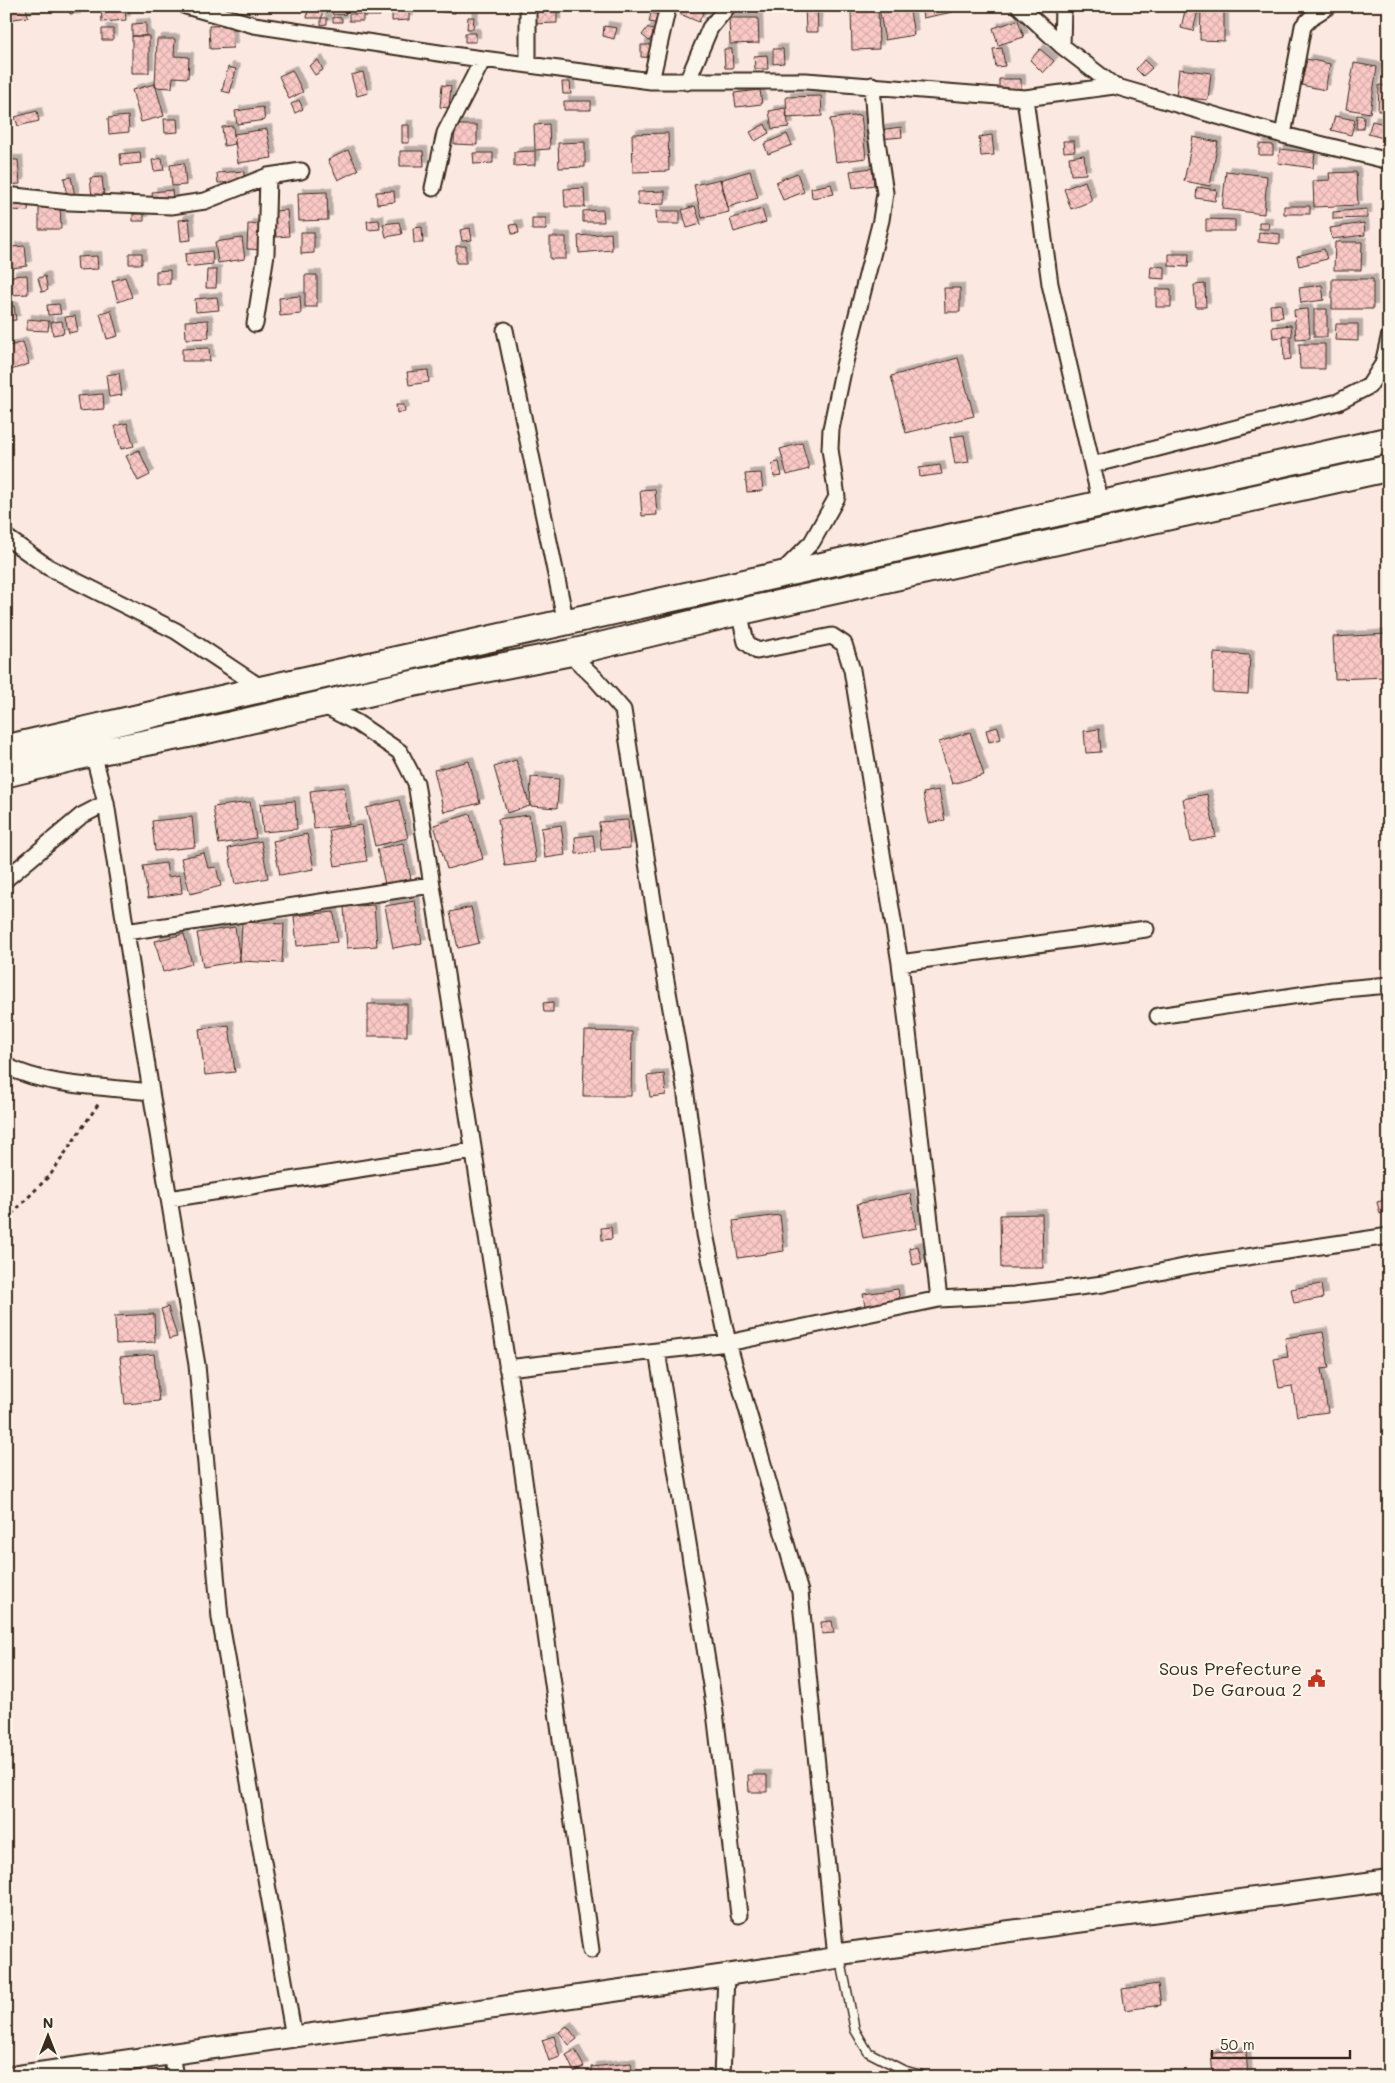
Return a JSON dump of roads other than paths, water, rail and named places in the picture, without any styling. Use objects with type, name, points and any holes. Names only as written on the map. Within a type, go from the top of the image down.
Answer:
[{"type":"main road","points":[[6,748],[263,689],[1389,440]]},
{"type":"main road","points":[[6,774],[93,753],[191,734],[400,686],[569,653],[739,612],[1389,468]]},
{"type":"street","points":[[186,6],[254,26],[652,81],[806,81],[1025,98],[1114,86]]},
{"type":"street","points":[[528,6],[528,65]]},
{"type":"street","points":[[652,81],[668,6]]},
{"type":"street","points":[[687,82],[710,28],[728,6]]},
{"type":"street","points":[[1019,6],[1062,46],[1114,86],[1283,135],[1389,161]]},
{"type":"street","points":[[1062,46],[1063,6]]},
{"type":"street","points":[[1283,135],[1303,26],[1313,16],[1329,6]]},
{"type":"street","points":[[433,188],[445,133],[483,59]]},
{"type":"street","points":[[779,575],[812,542],[837,497],[830,449],[831,430],[844,366],[881,220],[885,193],[875,128],[872,85]]},
{"type":"street","points":[[1025,98],[1050,284],[1101,504]]},
{"type":"street","points":[[6,195],[69,202],[171,206],[205,201],[268,176],[302,170]]},
{"type":"street","points":[[255,324],[266,254],[268,176]]},
{"type":"street","points":[[505,330],[566,622]]},
{"type":"street","points":[[1092,465],[1338,402],[1369,386],[1383,364],[1389,338]]},
{"type":"street","points":[[6,537],[48,567],[176,631],[263,689]]},
{"type":"street","points":[[739,612],[746,642],[757,651],[832,636],[844,644],[852,670],[900,964],[939,1300]]},
{"type":"street","points":[[569,653],[595,678],[623,710],[662,958],[685,1088],[704,1234],[728,1343],[800,1592],[838,1956]]},
{"type":"street","points":[[321,704],[357,723],[400,752],[416,784],[507,1368],[592,1950]]},
{"type":"street","points":[[93,753],[106,804],[151,1092],[197,1365],[220,1618],[294,2037]]},
{"type":"street","points":[[6,879],[81,816],[106,804]]},
{"type":"street","points":[[126,932],[431,886]]},
{"type":"street","points":[[900,964],[1146,928]]},
{"type":"street","points":[[1158,1016],[1334,990],[1389,984]]},
{"type":"street","points":[[6,1066],[36,1078],[151,1092]]},
{"type":"street","points":[[169,1199],[473,1151]]},
{"type":"street","points":[[507,1368],[728,1343],[939,1300],[1014,1295],[1102,1284],[1193,1265],[1389,1236]]},
{"type":"street","points":[[657,1351],[714,1704],[739,1915]]},
{"type":"street","points":[[11,2077],[726,1975],[838,1956],[1389,1880]]},
{"type":"street","points":[[722,2077],[726,1975]]},
{"type":"street","points":[[171,2054],[175,2077]]},
{"type":"lane","points":[[838,1956],[855,2030],[868,2052],[903,2070],[928,2077]]},
{"type":"place","name":"Sous Prefecture De Garoua 2","points":[[1316,1679]]}]
